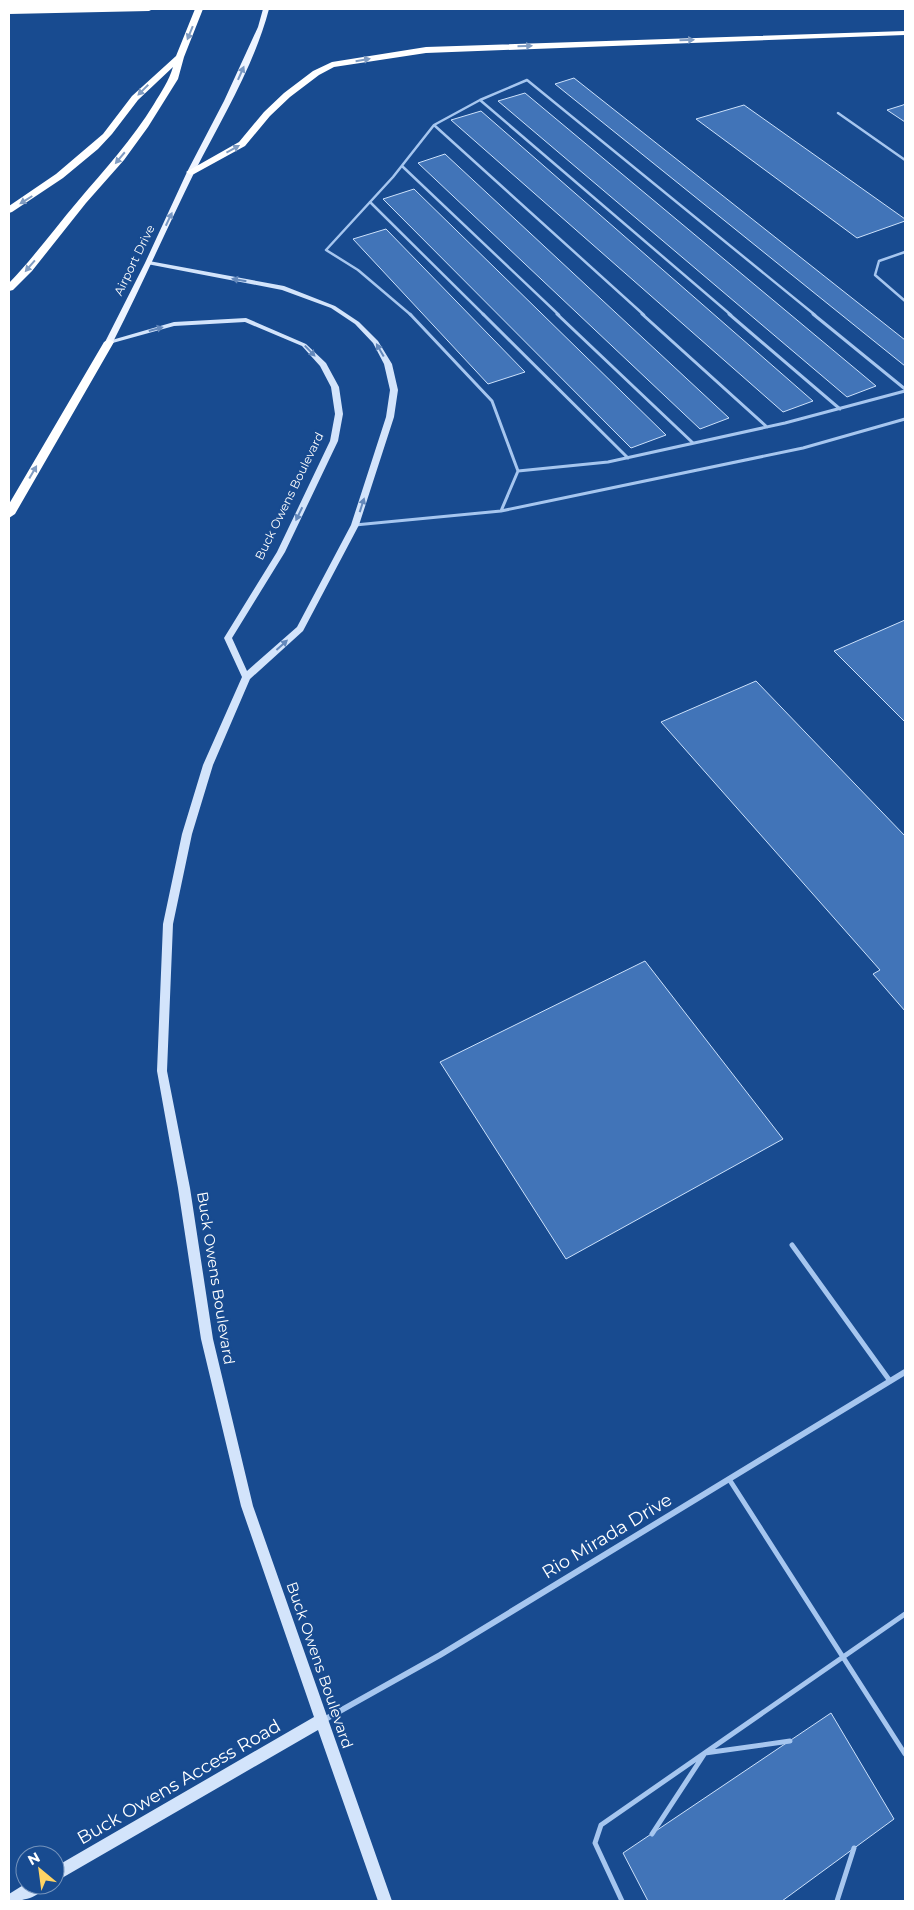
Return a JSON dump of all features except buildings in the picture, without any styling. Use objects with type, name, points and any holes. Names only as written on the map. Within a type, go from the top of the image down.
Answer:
[{"type":"highway","points":[[9,12],[149,9]]},
{"type":"highway","points":[[9,288],[28,269],[83,201],[121,158],[144,127],[174,79],[180,57],[200,9]]},
{"type":"highway","points":[[191,172],[242,144],[267,114],[287,95],[316,73],[332,65],[426,50],[905,33]]},
{"type":"highway","points":[[9,210],[59,178],[82,160],[108,134],[140,93],[180,57]]},
{"type":"highway","name":"Airport Drive","points":[[9,514],[109,342]]},
{"type":"main road","name":"Airport Drive","points":[[109,342],[149,263],[191,172],[228,101],[261,27],[266,9]]},
{"type":"main road","name":"Buck Owens Boulevard","points":[[149,263],[284,288],[301,293],[332,307],[357,323],[376,342],[388,364],[394,390],[390,417],[355,525],[300,629],[246,677],[208,765],[187,834],[168,924],[162,1071],[184,1188],[206,1339],[247,1506],[384,1901]]},
{"type":"main road","name":"Buck Owens Boulevard","points":[[109,342],[174,324],[246,320],[304,345],[323,365],[335,387],[339,414],[334,441],[281,552],[228,638],[246,677]]},
{"type":"main road","name":"Buck Owens Access Road","points":[[65,1869],[322,1721]]},
{"type":"street","name":"Rio Mirada Drive","points":[[322,1721],[440,1655],[905,1372]]},
{"type":"lane","points":[[502,511],[518,471],[492,402],[405,309],[358,270],[326,250],[402,166],[434,124],[480,100],[528,80],[905,390]]},
{"type":"lane","points":[[480,100],[840,409]]},
{"type":"lane","points":[[838,113],[905,160]]},
{"type":"lane","points":[[434,124],[767,427]]},
{"type":"lane","points":[[402,166],[693,443]]},
{"type":"lane","points":[[370,202],[628,458]]},
{"type":"lane","points":[[905,252],[879,261],[875,275],[905,301]]},
{"type":"lane","points":[[518,471],[608,462],[628,458],[767,427],[840,409],[905,390]]},
{"type":"lane","points":[[355,525],[502,511],[803,448],[905,419]]},
{"type":"lane","points":[[792,1245],[890,1381]]},
{"type":"lane","points":[[729,1479],[905,1754]]},
{"type":"lane","points":[[622,1901],[595,1843],[601,1825],[905,1614]]},
{"type":"lane","points":[[652,1834],[705,1754],[790,1741]]},
{"type":"lane","points":[[837,1901],[854,1848]]}]
